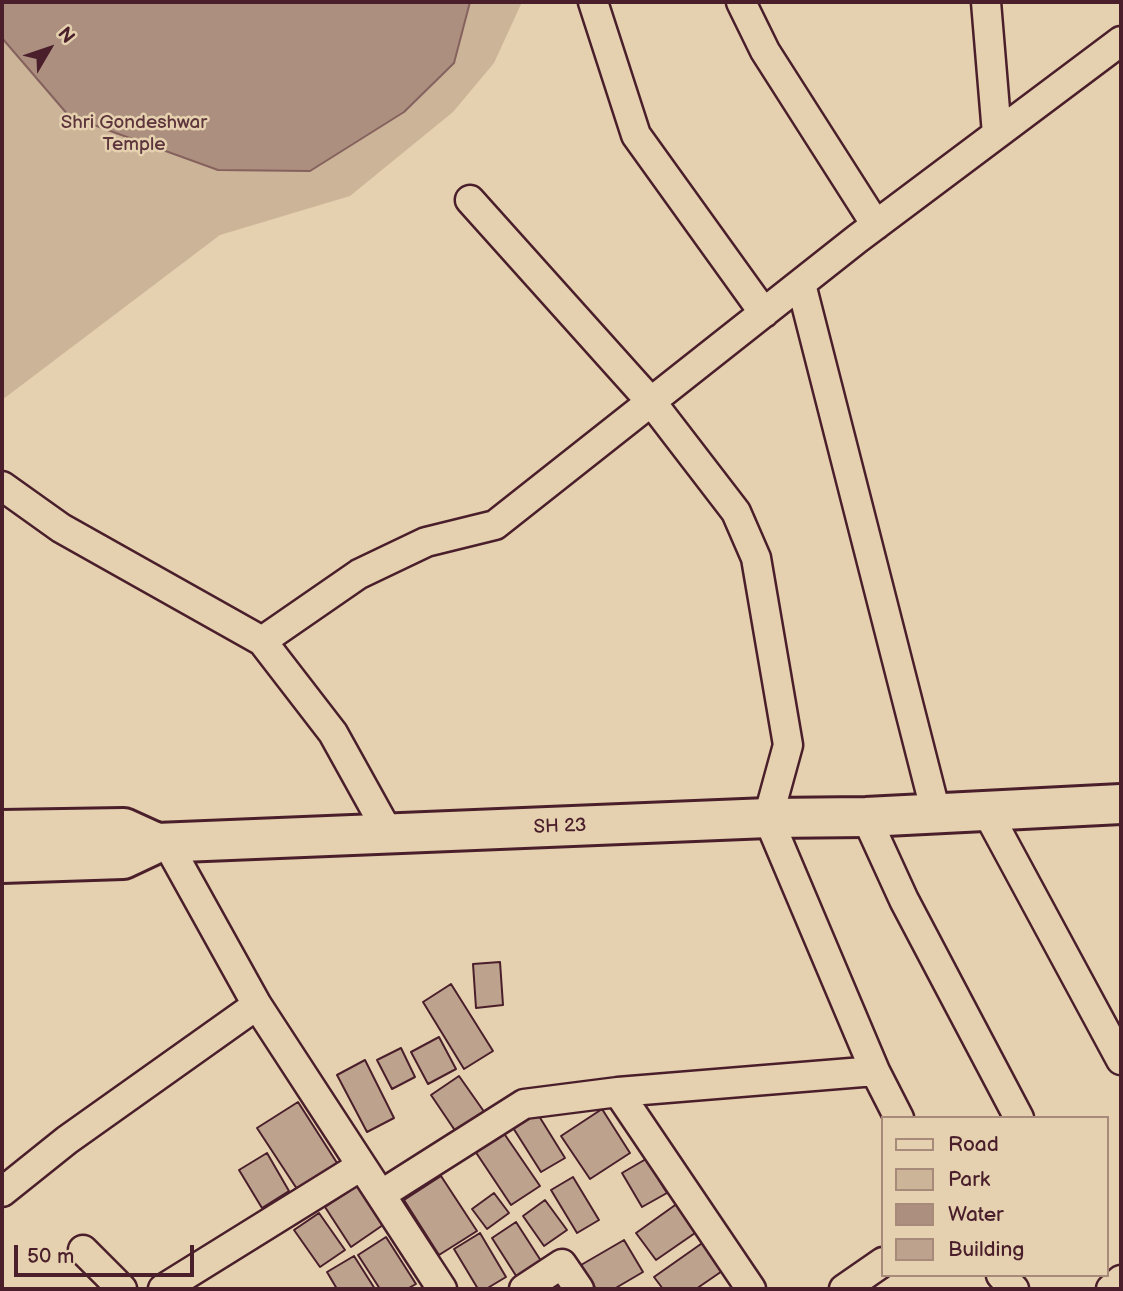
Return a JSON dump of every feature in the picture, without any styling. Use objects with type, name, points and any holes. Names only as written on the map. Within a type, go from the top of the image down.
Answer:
[{"type":"main road","name":"SH 23","points":[[162,843],[768,818],[866,817],[1121,804]]},
{"type":"main road","points":[[2,830],[123,859],[162,843]]},
{"type":"main road","points":[[2,863],[57,845]]},
{"type":"street","points":[[593,2],[636,135],[764,313]]},
{"type":"street","points":[[741,2],[765,51],[876,225]]},
{"type":"street","points":[[986,2],[997,134]]},
{"type":"street","points":[[262,640],[359,574],[426,542],[495,525],[653,404],[876,225],[1121,40]]},
{"type":"street","points":[[470,200],[653,404],[736,512],[756,558],[788,745],[768,818],[875,1071],[898,1116]]},
{"type":"street","points":[[802,284],[936,813]]},
{"type":"street","points":[[2,486],[61,528],[262,640],[333,733],[389,834]]},
{"type":"street","points":[[986,810],[1121,1060]]},
{"type":"street","points":[[866,817],[904,900],[1018,1116]]},
{"type":"street","points":[[162,843],[257,1005],[442,1289]]},
{"type":"street","points":[[2,1192],[67,1140],[257,1005]]},
{"type":"street","points":[[382,1194],[524,1104],[618,1092],[875,1071]]},
{"type":"street","points":[[618,1092],[751,1289]]},
{"type":"street","points":[[163,1289],[361,1166]]},
{"type":"street","points":[[83,1250],[122,1289]]},
{"type":"street","points":[[844,1289],[881,1263]]},
{"type":"street","points":[[524,1289],[562,1264],[579,1289]]},
{"type":"street","points":[[1111,1289],[1121,1280]]},
{"type":"green space","name":"Shri Gondeshwar Temple","points":[[2,2],[522,2],[494,63],[453,112],[350,196],[220,235],[2,400]]},
{"type":"water","points":[[2,2],[470,2],[454,63],[404,112],[310,171],[218,170],[69,116],[2,38]]},
{"type":"building","points":[[500,962],[503,1005],[476,1008],[473,964]]},
{"type":"building","points":[[451,984],[493,1051],[464,1069],[423,1002]]},
{"type":"building","points":[[439,1037],[456,1069],[428,1084],[411,1052]]},
{"type":"building","points":[[401,1048],[415,1077],[392,1089],[377,1060]]},
{"type":"building","points":[[365,1060],[394,1118],[367,1132],[337,1075]]},
{"type":"building","points":[[459,1076],[485,1113],[456,1132],[431,1095]]},
{"type":"building","points":[[298,1102],[339,1166],[299,1192],[257,1128]]},
{"type":"building","points":[[534,1108],[565,1158],[541,1172],[510,1123]]},
{"type":"building","points":[[602,1109],[630,1153],[590,1179],[561,1136]]},
{"type":"building","points":[[503,1132],[540,1186],[511,1205],[475,1151]]},
{"type":"building","points":[[267,1153],[289,1191],[262,1208],[239,1170]]},
{"type":"building","points":[[646,1159],[667,1193],[642,1207],[622,1173]]},
{"type":"building","points":[[441,1176],[477,1231],[439,1255],[404,1200]]},
{"type":"building","points":[[573,1177],[599,1220],[577,1233],[551,1190]]},
{"type":"building","points":[[357,1186],[383,1225],[351,1247],[325,1207]]},
{"type":"building","points":[[494,1193],[509,1213],[487,1229],[472,1209]]},
{"type":"building","points":[[545,1200],[567,1230],[544,1246],[523,1216]]},
{"type":"building","points":[[678,1203],[698,1231],[656,1260],[636,1233]]},
{"type":"building","points":[[319,1213],[345,1250],[320,1267],[294,1230]]},
{"type":"building","points":[[516,1222],[545,1267],[520,1282],[492,1238]]},
{"type":"building","points":[[480,1233],[506,1277],[486,1289],[478,1289],[454,1249]]},
{"type":"building","points":[[386,1237],[416,1284],[407,1289],[380,1289],[358,1255]]},
{"type":"building","points":[[708,1239],[728,1267],[696,1289],[663,1289],[654,1277]]},
{"type":"building","points":[[624,1240],[643,1272],[614,1289],[596,1289],[581,1265]]},
{"type":"building","points":[[354,1256],[375,1289],[337,1289],[327,1272]]}]
